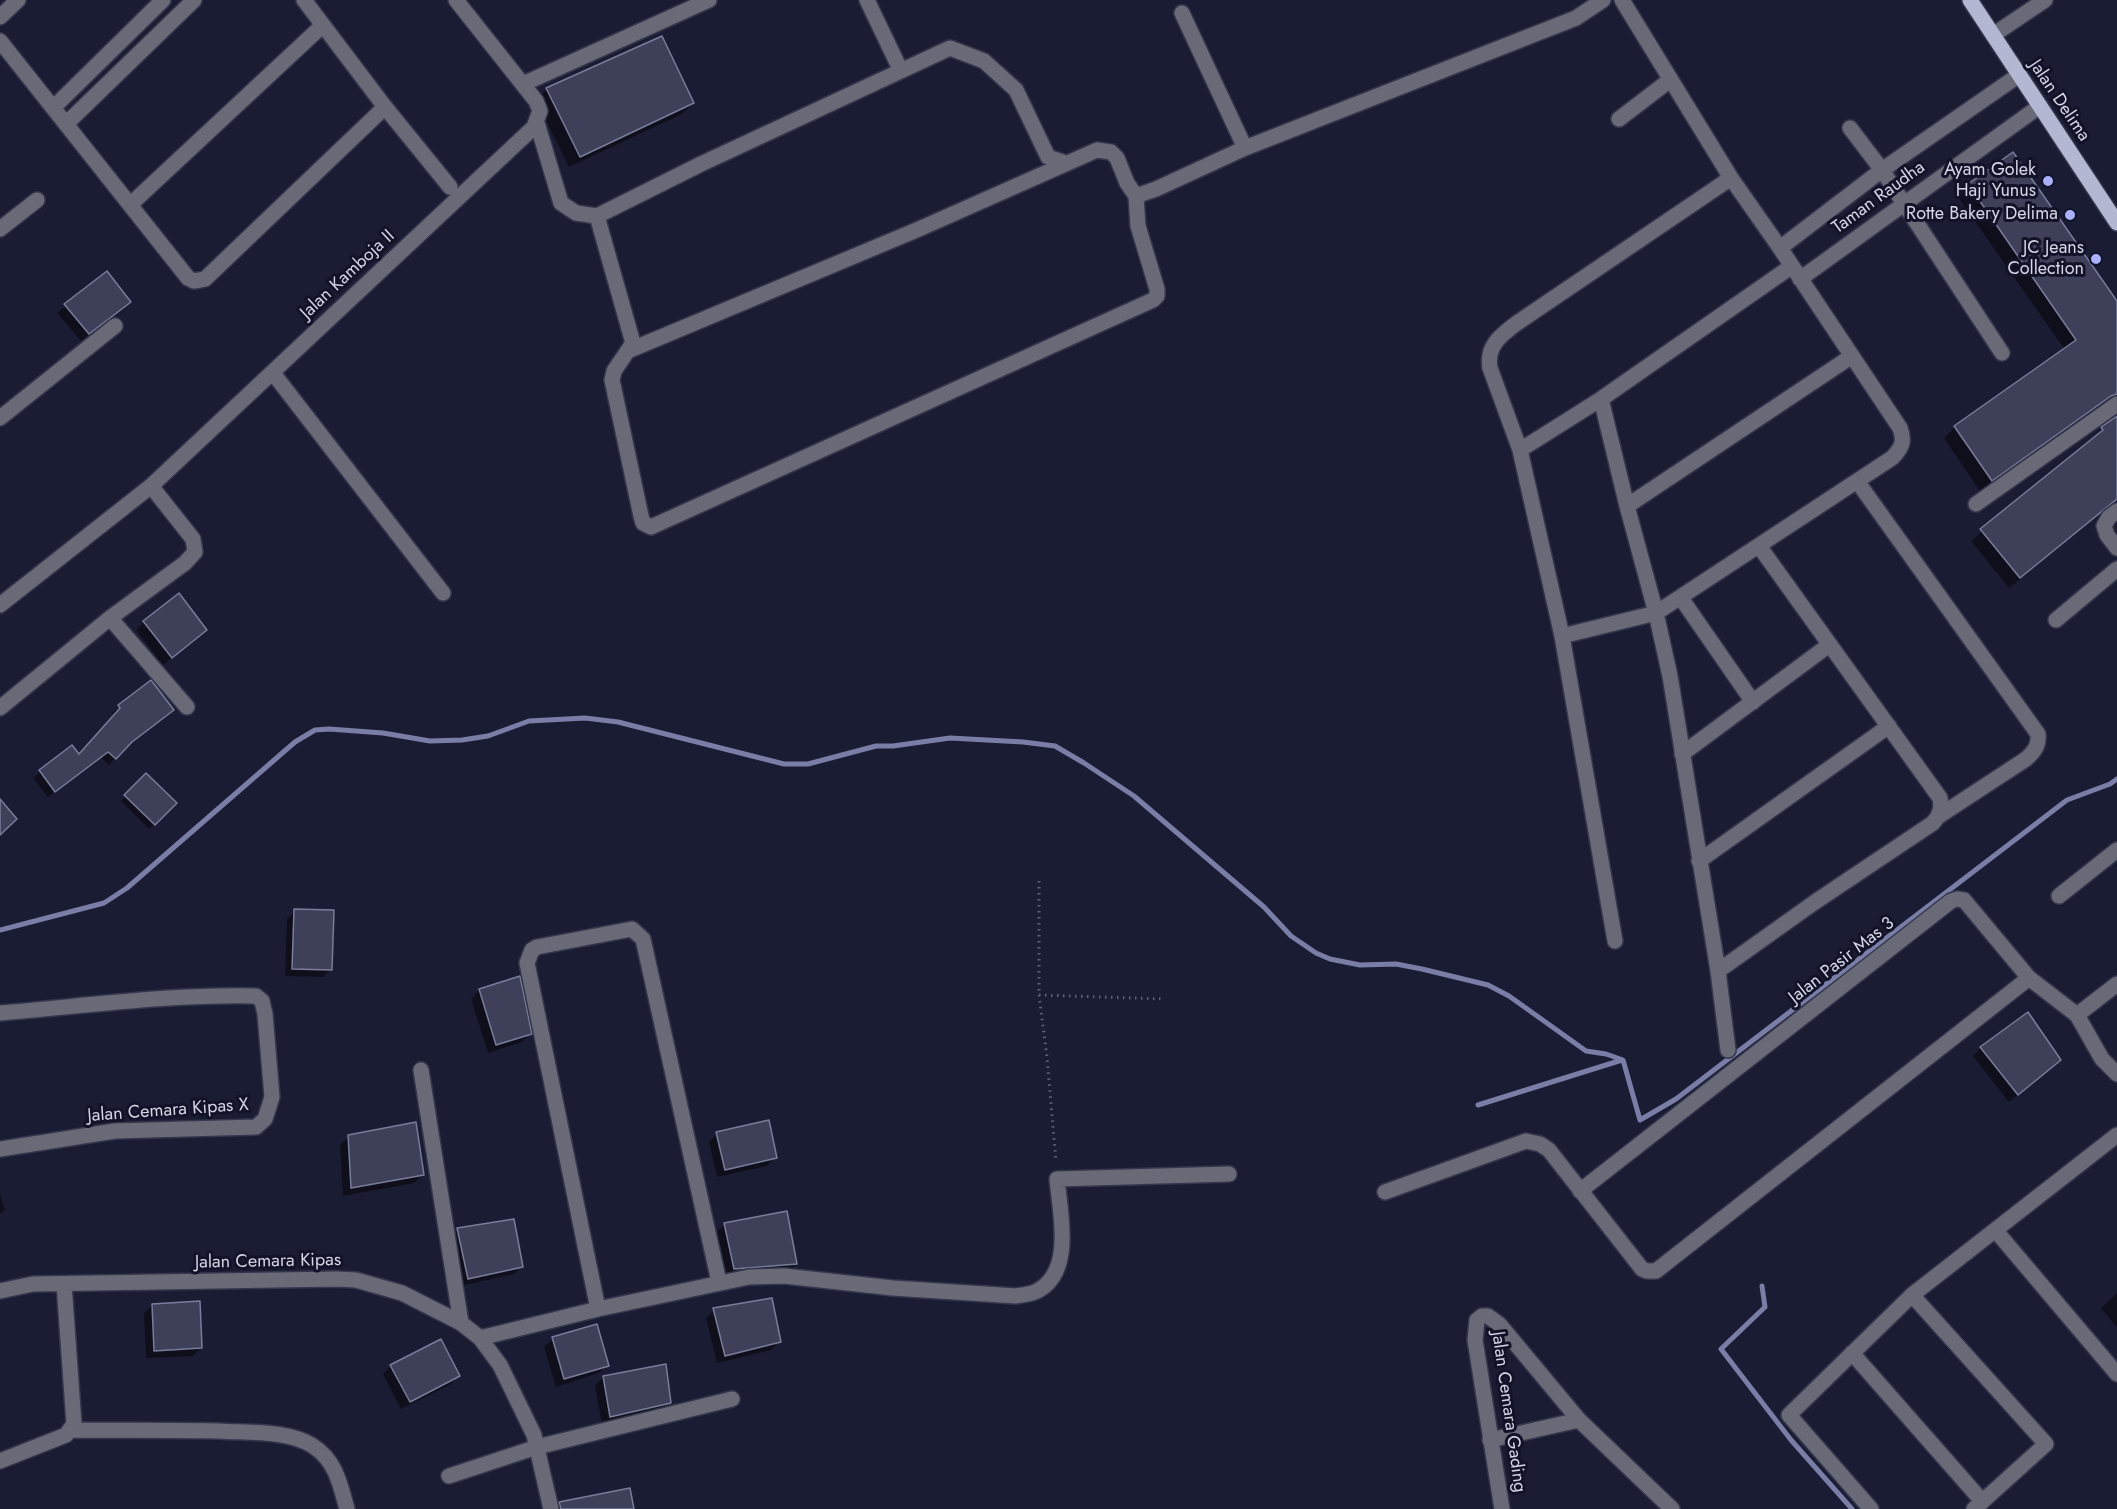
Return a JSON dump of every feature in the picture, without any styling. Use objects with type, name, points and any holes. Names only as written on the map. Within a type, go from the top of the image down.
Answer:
[{"type":"main road","name":"Jalan Delima","points":[[1970,0],[2117,223]]},
{"type":"street","points":[[0,17],[18,0]]},
{"type":"street","points":[[54,108],[163,0]]},
{"type":"street","points":[[67,123],[194,0]]},
{"type":"street","points":[[304,0],[385,107],[450,187]]},
{"type":"street","points":[[456,0],[536,101],[540,111],[537,123],[561,203],[576,213],[597,216],[701,164],[950,48],[984,62],[1016,90],[1048,157],[1066,164]]},
{"type":"street","points":[[523,84],[709,0]]},
{"type":"street","points":[[867,0],[900,71]]},
{"type":"street","points":[[1136,196],[1245,148],[1566,22],[1602,0]]},
{"type":"street","points":[[1562,636],[1656,613],[1892,458],[1900,450],[1903,436],[1900,428],[1780,248],[1731,178],[1622,0]]},
{"type":"street","points":[[1993,35],[2045,0]]},
{"type":"street","points":[[1182,13],[1245,148]]},
{"type":"street","points":[[131,204],[323,25]]},
{"type":"street","points":[[0,41],[188,278],[194,281],[205,279],[385,107]]},
{"type":"street","points":[[1780,248],[1882,170],[2019,75]]},
{"type":"street","points":[[1619,119],[1671,80]]},
{"type":"street","name":"Taman Raudha","points":[[1520,450],[1904,203],[2040,106]]},
{"type":"street","name":"Jalan Kamboja II","points":[[0,605],[151,486],[477,182],[537,123]]},
{"type":"street","points":[[1851,128],[1882,170],[2002,353]]},
{"type":"street","points":[[597,216],[633,343],[614,371],[612,380],[641,516],[643,523],[651,527],[1153,300],[1157,296],[1157,289],[1138,226],[1136,196],[1128,183],[1121,163],[1111,152],[1097,150],[919,229],[630,350]]},
{"type":"street","points":[[1615,941],[1562,636],[1520,450],[1488,359],[1496,341],[1517,323],[1731,178]]},
{"type":"street","points":[[0,230],[38,200]]},
{"type":"street","points":[[0,418],[116,326]]},
{"type":"street","points":[[1627,506],[1852,356]]},
{"type":"street","points":[[273,372],[443,593]]},
{"type":"street","points":[[1601,399],[1670,676],[1718,972],[1728,1050]]},
{"type":"street","points":[[1976,504],[2117,404]]},
{"type":"street","points":[[1718,972],[1815,902],[1933,823],[1939,816],[2026,759],[2034,752],[2038,742],[2038,734],[1857,481]]},
{"type":"street","points":[[0,708],[195,552],[193,539],[151,486]]},
{"type":"street","points":[[2117,511],[2109,517],[2104,526],[2107,535],[2117,548]]},
{"type":"street","points":[[1759,546],[1940,798],[1942,806],[1939,816]]},
{"type":"street","points":[[2056,620],[2117,569]]},
{"type":"street","points":[[1681,598],[1753,702]]},
{"type":"street","points":[[110,618],[187,707]]},
{"type":"street","points":[[1682,754],[1829,645]]},
{"type":"street","points":[[1699,861],[1889,726]]},
{"type":"street","points":[[2059,896],[2117,850]]},
{"type":"street","name":"Jalan Pasir Mas 3","points":[[1580,1191],[1957,898],[1964,900],[2029,978],[2077,1015]]},
{"type":"street","points":[[598,1309],[526,963],[532,950],[537,947],[632,929],[644,939],[719,1282]]},
{"type":"street","points":[[1385,1191],[1526,1141],[1540,1144],[1549,1150],[1642,1269],[1652,1272],[1660,1269],[2029,978]]},
{"type":"street","points":[[2117,984],[2077,1015],[2102,1059],[2117,1074]]},
{"type":"street","name":"Jalan Cemara Kipas X","points":[[0,1013],[115,1002],[256,996],[262,1001],[265,1014],[272,1097],[265,1119],[256,1127],[115,1131],[0,1149]]},
{"type":"street","points":[[421,1070],[460,1323]]},
{"type":"street","points":[[1870,1509],[1789,1415],[1912,1295],[2117,1135]]},
{"type":"street","points":[[480,1338],[719,1282],[749,1278],[784,1276],[904,1289],[1016,1296],[1035,1292],[1048,1284],[1060,1265],[1063,1241],[1057,1179],[1229,1174]]},
{"type":"street","points":[[1996,1231],[2117,1374]]},
{"type":"street","name":"Jalan Cemara Kipas","points":[[0,1291],[33,1284],[356,1280],[402,1293],[460,1323],[480,1338],[500,1365],[534,1435],[551,1509]]},
{"type":"street","points":[[0,1461],[66,1435],[74,1424],[64,1284]]},
{"type":"street","points":[[1852,1353],[1978,1505],[2046,1444],[1912,1295]]},
{"type":"street","name":"Jalan Cemara Gading","points":[[1502,1509],[1475,1340],[1477,1320],[1482,1316],[1494,1319],[1579,1420]]},
{"type":"street","points":[[449,1476],[537,1447],[732,1399]]},
{"type":"street","points":[[1490,1440],[1579,1420],[1659,1501],[1672,1509]]},
{"type":"street","points":[[71,1430],[264,1433],[302,1440],[323,1454],[336,1469],[347,1509]]},
{"type":"path","points":[[1039,881],[1040,995],[1057,1179]]},
{"type":"path","points":[[1040,995],[1165,999]]},
{"type":"building","points":[[662,36],[694,103],[580,157],[546,88]]},
{"type":"building","points":[[2013,152],[2117,301],[2117,394],[1992,481],[1954,426],[2076,340],[1968,184]]},
{"type":"building","points":[[107,271],[131,302],[89,334],[64,304]]},
{"type":"building","points":[[2117,416],[2117,499],[2020,578],[1980,529],[2103,430],[2101,427]]},
{"type":"building","points":[[179,593],[207,630],[172,658],[143,621]]},
{"type":"building","points":[[151,680],[174,710],[132,742],[116,759],[108,752],[55,792],[39,770],[72,745],[79,754],[120,708],[118,705]]},
{"type":"building","points":[[146,773],[177,803],[155,825],[124,795]]},
{"type":"building","points":[[0,799],[17,819],[0,835]]},
{"type":"building","points":[[294,909],[334,910],[332,970],[292,969]]},
{"type":"building","points":[[520,976],[532,1034],[496,1045],[479,989]]},
{"type":"building","points":[[2028,1012],[2061,1060],[2018,1095],[1980,1047]]},
{"type":"building","points":[[769,1120],[777,1158],[725,1170],[716,1132]]},
{"type":"building","points":[[416,1122],[424,1175],[351,1188],[348,1135]]},
{"type":"building","points":[[787,1211],[797,1264],[734,1269],[724,1223]]},
{"type":"building","points":[[514,1219],[523,1267],[468,1279],[457,1228]]},
{"type":"building","points":[[772,1298],[781,1342],[725,1356],[713,1308]]},
{"type":"building","points":[[200,1301],[202,1348],[154,1351],[152,1304]]},
{"type":"building","points":[[597,1324],[609,1366],[564,1379],[552,1337]]},
{"type":"building","points":[[441,1339],[460,1376],[410,1402],[390,1365]]},
{"type":"building","points":[[666,1364],[671,1403],[610,1417],[603,1376]]},
{"type":"building","points":[[630,1488],[634,1509],[561,1509],[559,1502]]},
{"type":"waterway","points":[[0,930],[104,903],[127,888],[295,742],[315,730],[383,733],[430,741],[462,740],[488,736],[529,721],[585,718],[618,722],[784,764],[808,764],[876,746],[893,746],[950,738],[1023,742],[1055,746],[1134,796],[1264,907],[1291,936],[1316,953],[1330,959],[1360,965],[1396,964],[1488,985],[1509,996],[1586,1051],[1606,1054],[1623,1060],[1640,1120],[1676,1099],[2067,800],[2110,784],[2117,779]]},
{"type":"waterway","points":[[1478,1105],[1622,1060]]},
{"type":"waterway","points":[[1762,1286],[1765,1307],[1721,1349],[1791,1440],[1852,1509]]},
{"type":"place","name":"Ayam Golek Haji Yunus","points":[[2048,181]]},
{"type":"place","name":"Rotte Bakery Delima","points":[[2070,215]]},
{"type":"place","name":"JC Jeans Collection","points":[[2096,259]]}]
